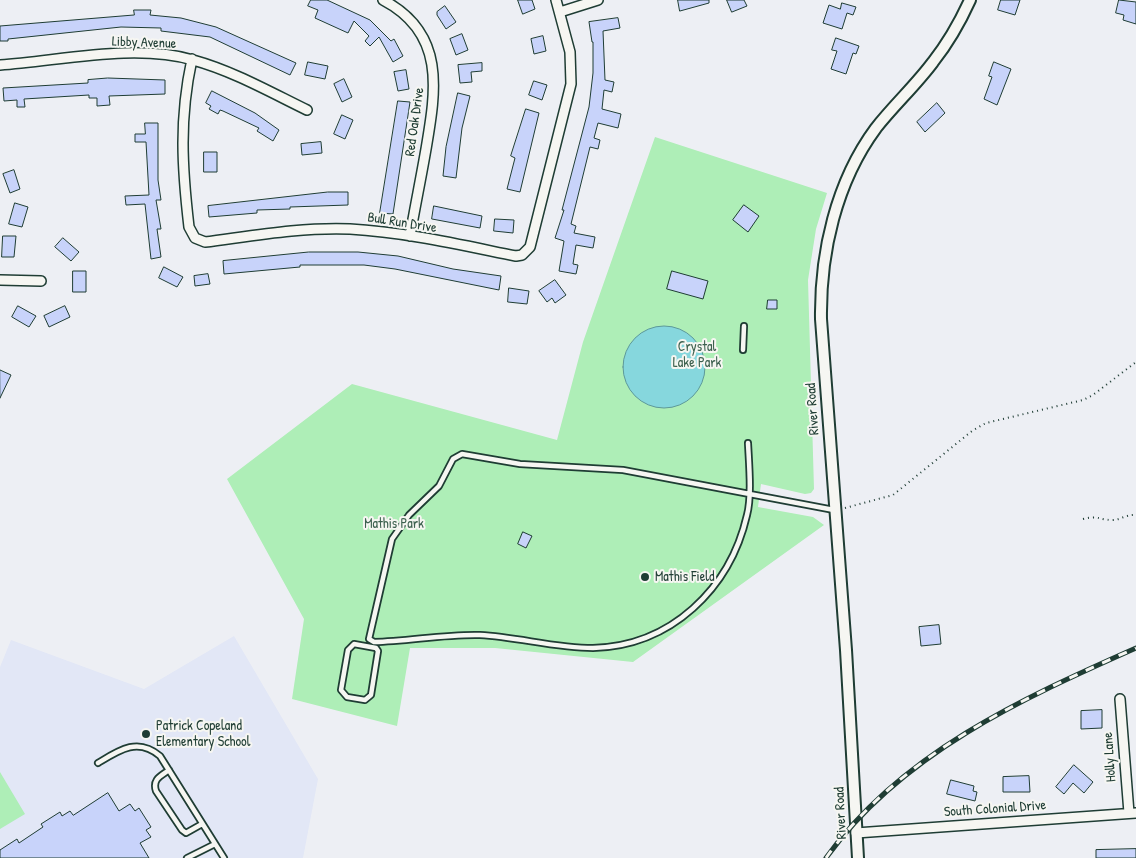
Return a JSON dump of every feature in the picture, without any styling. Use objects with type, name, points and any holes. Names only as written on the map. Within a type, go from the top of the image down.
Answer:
[{"type":"street","name":"Red Oak Drive","points":[[383,0],[404,14],[420,33],[431,58],[434,71],[432,109],[410,236]]},
{"type":"street","name":"Bull Run Drive","points":[[192,60],[184,96],[182,137],[189,227],[195,238],[205,242],[298,231],[338,229],[410,236],[516,256],[522,255],[530,247],[571,84],[570,52],[556,0]]},
{"type":"street","points":[[560,12],[598,0]]},
{"type":"street","name":"River Road","points":[[858,858],[845,636],[820,307],[822,271],[829,234],[849,177],[868,140],[944,47],[970,0]]},
{"type":"street","name":"Libby Avenue","points":[[0,65],[112,54],[170,55],[192,60],[240,77],[307,110]]},
{"type":"street","points":[[0,280],[41,281]]},
{"type":"street","name":"Holly Lane","points":[[1120,699],[1132,813]]},
{"type":"street","name":"South Colonial Drive","points":[[856,833],[1132,813]]},
{"type":"lane","points":[[743,350],[744,326]]},
{"type":"lane","points":[[748,443],[749,495],[748,514],[736,547],[712,590],[691,612],[654,635],[614,646],[592,648],[480,635],[371,644],[354,644],[348,650],[341,690],[347,697],[365,700],[371,696],[378,651],[371,644],[369,635],[392,539],[409,515],[439,486],[457,455],[462,454],[520,464],[623,470],[749,495],[835,510]]},
{"type":"lane","points":[[98,763],[119,750],[138,745],[154,750],[169,770],[224,858]]},
{"type":"lane","points":[[169,770],[156,779],[154,786],[156,791],[182,830],[186,833],[191,832],[202,824]]},
{"type":"lane","points":[[186,858],[215,844]]},
{"type":"path","points":[[835,510],[893,496],[972,431],[1000,418],[1082,400],[1092,396],[1136,362]]},
{"type":"path","points":[[1083,519],[1095,516],[1112,520],[1124,515],[1136,515]]},
{"type":"shaded area","name":"Patrick Copeland Elementary School","points":[[234,636],[318,779],[303,858],[0,858],[0,667],[11,640],[144,689]]},
{"type":"green space","name":"Mathis Park","points":[[655,137],[827,193],[816,229],[808,280],[814,489],[811,493],[805,494],[761,484],[758,507],[813,517],[824,525],[633,662],[495,648],[410,648],[397,726],[292,699],[304,619],[227,479],[352,384],[557,440],[583,342]]},
{"type":"green space","points":[[0,772],[25,814],[0,829]]},
{"type":"water","points":[[656,326],[672,326],[687,333],[698,344],[705,359],[702,383],[693,396],[672,408],[656,408],[641,401],[630,390],[623,375],[623,359],[630,344],[641,333]]},
{"type":"building","points":[[311,0],[327,0],[370,20],[391,41],[394,39],[403,56],[393,62],[379,37],[370,46],[365,41],[369,36],[354,21],[348,33],[315,18],[318,10],[308,6]]},
{"type":"building","points":[[518,0],[532,0],[535,9],[523,14]]},
{"type":"building","points":[[678,0],[709,0],[709,3],[680,11]]},
{"type":"building","points":[[727,0],[744,0],[747,6],[732,12]]},
{"type":"building","points":[[1001,0],[1020,0],[1015,15],[998,10]]},
{"type":"building","points":[[1119,0],[1136,2],[1136,24],[1123,20],[1124,15],[1116,13]]},
{"type":"building","points":[[842,3],[856,7],[853,15],[847,13],[842,29],[823,23],[829,5],[840,9]]},
{"type":"building","points":[[445,6],[456,22],[446,29],[437,15],[437,12]]},
{"type":"building","points":[[134,10],[151,10],[150,15],[181,18],[216,27],[296,63],[290,75],[210,37],[161,31],[161,28],[121,27],[0,41],[0,26],[134,15]]},
{"type":"building","points":[[618,18],[620,28],[603,31],[605,80],[614,82],[612,92],[604,90],[602,109],[621,114],[618,128],[598,123],[594,138],[600,140],[598,149],[590,147],[571,224],[576,226],[574,233],[595,237],[593,248],[576,245],[573,264],[578,265],[576,274],[559,271],[564,241],[555,238],[564,210],[562,210],[589,107],[593,73],[593,42],[589,22]]},
{"type":"building","points":[[462,34],[468,50],[456,55],[450,39]]},
{"type":"building","points":[[543,36],[546,51],[534,54],[531,39]]},
{"type":"building","points":[[836,38],[859,46],[856,54],[853,53],[846,74],[831,69],[837,51],[832,50]]},
{"type":"building","points":[[308,62],[328,66],[325,79],[305,75]]},
{"type":"building","points":[[994,62],[1011,69],[997,105],[984,99],[992,77],[989,76]]},
{"type":"building","points":[[482,63],[482,71],[471,72],[472,82],[460,83],[458,65]]},
{"type":"building","points":[[406,70],[409,89],[398,91],[394,72]]},
{"type":"building","points":[[108,78],[165,80],[165,94],[109,96],[110,105],[97,106],[97,98],[89,98],[89,95],[24,99],[25,107],[17,107],[17,100],[4,101],[3,88],[88,83],[88,80]]},
{"type":"building","points":[[344,79],[352,97],[342,102],[334,84]]},
{"type":"building","points":[[534,81],[547,85],[542,100],[529,95]]},
{"type":"building","points":[[212,91],[255,113],[279,130],[273,141],[257,131],[259,128],[223,111],[220,110],[218,114],[209,109],[211,106],[206,103]]},
{"type":"building","points":[[458,93],[470,96],[462,128],[456,178],[443,176],[446,147]]},
{"type":"building","points":[[398,101],[410,102],[393,214],[380,213]]},
{"type":"building","points":[[937,103],[945,113],[925,132],[917,122]]},
{"type":"building","points":[[526,109],[539,113],[520,192],[507,189],[515,158],[511,156]]},
{"type":"building","points":[[342,115],[353,120],[345,139],[334,134]]},
{"type":"building","points":[[145,123],[158,123],[158,180],[161,200],[156,200],[161,229],[157,229],[161,257],[151,259],[145,204],[126,205],[125,196],[149,195],[146,142],[135,142],[135,134],[145,134]]},
{"type":"building","points":[[321,142],[322,153],[302,155],[301,144]]},
{"type":"building","points":[[204,152],[217,152],[217,172],[204,172]]},
{"type":"building","points":[[14,170],[20,189],[10,193],[3,174]]},
{"type":"building","points":[[328,192],[348,192],[348,205],[290,207],[290,209],[257,210],[257,213],[209,217],[208,206]]},
{"type":"building","points":[[15,203],[28,207],[22,227],[9,224]]},
{"type":"building","points":[[744,205],[759,216],[748,232],[733,220]]},
{"type":"building","points":[[434,206],[482,216],[480,228],[432,219]]},
{"type":"building","points":[[495,219],[514,220],[513,233],[494,231]]},
{"type":"building","points":[[3,236],[16,236],[14,257],[2,257]]},
{"type":"building","points":[[63,238],[79,252],[71,261],[55,247]]},
{"type":"building","points":[[309,252],[358,252],[398,256],[453,269],[501,276],[499,290],[395,269],[364,265],[300,265],[300,267],[224,274],[223,261]]},
{"type":"building","points":[[164,267],[183,277],[177,287],[159,278]]},
{"type":"building","points":[[73,271],[86,271],[86,292],[73,292]]},
{"type":"building","points":[[672,271],[708,281],[703,299],[667,289]]},
{"type":"building","points":[[208,274],[210,284],[195,286],[194,276]]},
{"type":"building","points":[[555,280],[566,295],[555,303],[552,298],[547,302],[539,291]]},
{"type":"building","points":[[509,288],[529,291],[527,304],[508,302]]},
{"type":"building","points":[[768,300],[777,300],[777,309],[767,309]]},
{"type":"building","points":[[18,306],[36,316],[29,327],[12,317]]},
{"type":"building","points":[[65,306],[70,317],[49,327],[44,316]]},
{"type":"building","points":[[0,370],[11,375],[0,398]]},
{"type":"building","points":[[523,532],[532,536],[526,548],[518,544]]},
{"type":"building","points":[[939,625],[941,644],[921,646],[919,627]]},
{"type":"building","points":[[1102,710],[1102,728],[1081,729],[1081,711]]},
{"type":"building","points":[[1074,765],[1093,782],[1084,793],[1073,783],[1064,794],[1056,787]]},
{"type":"building","points":[[1029,776],[1030,792],[1003,792],[1003,777]]},
{"type":"building","points":[[951,780],[974,786],[973,791],[977,792],[975,801],[947,794]]},
{"type":"building","points":[[108,793],[119,811],[130,804],[135,811],[139,808],[151,827],[146,830],[151,837],[140,843],[149,858],[0,858],[0,850],[17,839],[19,843],[43,827],[41,824],[60,812],[62,816],[70,811],[73,815]]},
{"type":"building","points":[[1136,849],[1136,858],[1096,858],[1096,850]]},
{"type":"railway","points":[[826,858],[856,821],[890,788],[927,759],[966,733],[1008,709],[1050,687],[1136,648]]},
{"type":"place","name":"Mathis Field","points":[[645,577]]},
{"type":"place","name":"Patrick Copeland Elementary School","points":[[146,734]]},
{"type":"park label","name":"Crystal Lake Park","points":[[697,356]]}]
